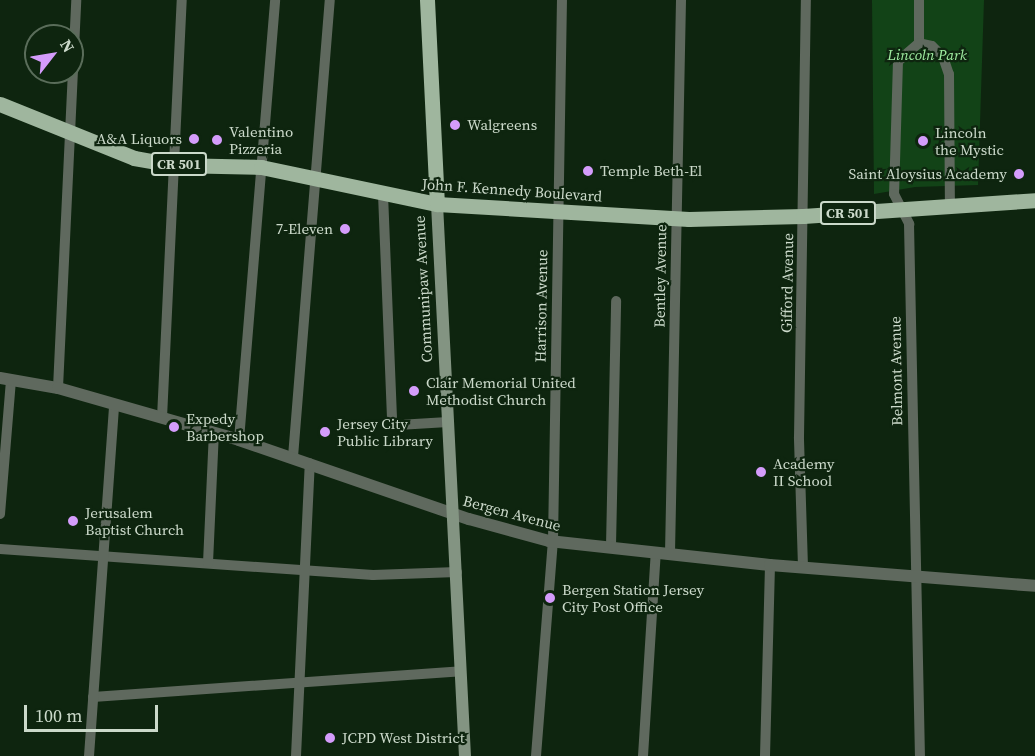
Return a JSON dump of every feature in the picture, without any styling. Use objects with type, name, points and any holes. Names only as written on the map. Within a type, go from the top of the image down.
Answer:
[{"type":"main road","name":"Communipaw Avenue","points":[[427,0],[465,756]]},
{"type":"main road","name":"John F. Kennedy Boulevard","points":[[0,104],[134,158],[174,165],[261,167],[437,204],[677,219],[803,216],[903,210],[950,204],[1035,200]]},
{"type":"street","points":[[58,388],[76,0]]},
{"type":"street","points":[[162,418],[182,0]]},
{"type":"street","points":[[239,440],[274,0]]},
{"type":"street","points":[[293,457],[330,0]]},
{"type":"street","name":"Harrison Avenue","points":[[536,756],[552,541],[562,0]]},
{"type":"street","name":"Bentley Avenue","points":[[670,553],[681,0]]},
{"type":"street","name":"Gifford Avenue","points":[[803,567],[799,437],[806,0]]},
{"type":"street","points":[[919,0],[919,43],[932,46],[943,57],[949,74],[950,204]]},
{"type":"street","name":"Belmont Avenue","points":[[919,43],[898,61],[894,194],[909,224],[914,578],[920,756]]},
{"type":"street","points":[[383,194],[392,421],[398,425],[448,422]]},
{"type":"street","points":[[611,546],[616,301]]},
{"type":"street","points":[[0,514],[5,379]]},
{"type":"street","name":"Bergen Avenue","points":[[5,379],[58,388],[239,440],[454,513],[552,541],[771,565],[1035,586]]},
{"type":"street","points":[[89,756],[114,404]]},
{"type":"street","points":[[208,563],[214,433]]},
{"type":"street","points":[[296,756],[310,463]]},
{"type":"street","points":[[0,549],[373,575],[457,572]]},
{"type":"street","points":[[644,756],[656,552]]},
{"type":"street","points":[[765,756],[771,565]]},
{"type":"street","points":[[93,697],[461,671]]},
{"type":"green space","name":"Lincoln Park","points":[[872,0],[984,0],[978,185],[915,187],[874,194]]},
{"type":"place","name":"Walgreens","points":[[455,125]]},
{"type":"place","name":"A&A Liquors","points":[[194,139]]},
{"type":"place","name":"Valentino Pizzeria","points":[[217,140]]},
{"type":"place","name":"Lincoln the Mystic","points":[[923,141]]},
{"type":"place","name":"Temple Beth-El","points":[[588,171]]},
{"type":"place","name":"Saint Aloysius Academy","points":[[1019,174]]},
{"type":"place","name":"7-Eleven","points":[[345,229]]},
{"type":"place","name":"Clair Memorial United Methodist Church","points":[[414,391]]},
{"type":"place","name":"Expedy Barbershop","points":[[174,427]]},
{"type":"place","name":"Jersey City Public Library","points":[[325,432]]},
{"type":"place","name":"Academy II School","points":[[761,472]]},
{"type":"place","name":"Jerusalem Baptist Church","points":[[73,521]]},
{"type":"place","name":"Bergen Station Jersey City Post Office","points":[[550,598]]},
{"type":"place","name":"JCPD West District","points":[[330,738]]}]
